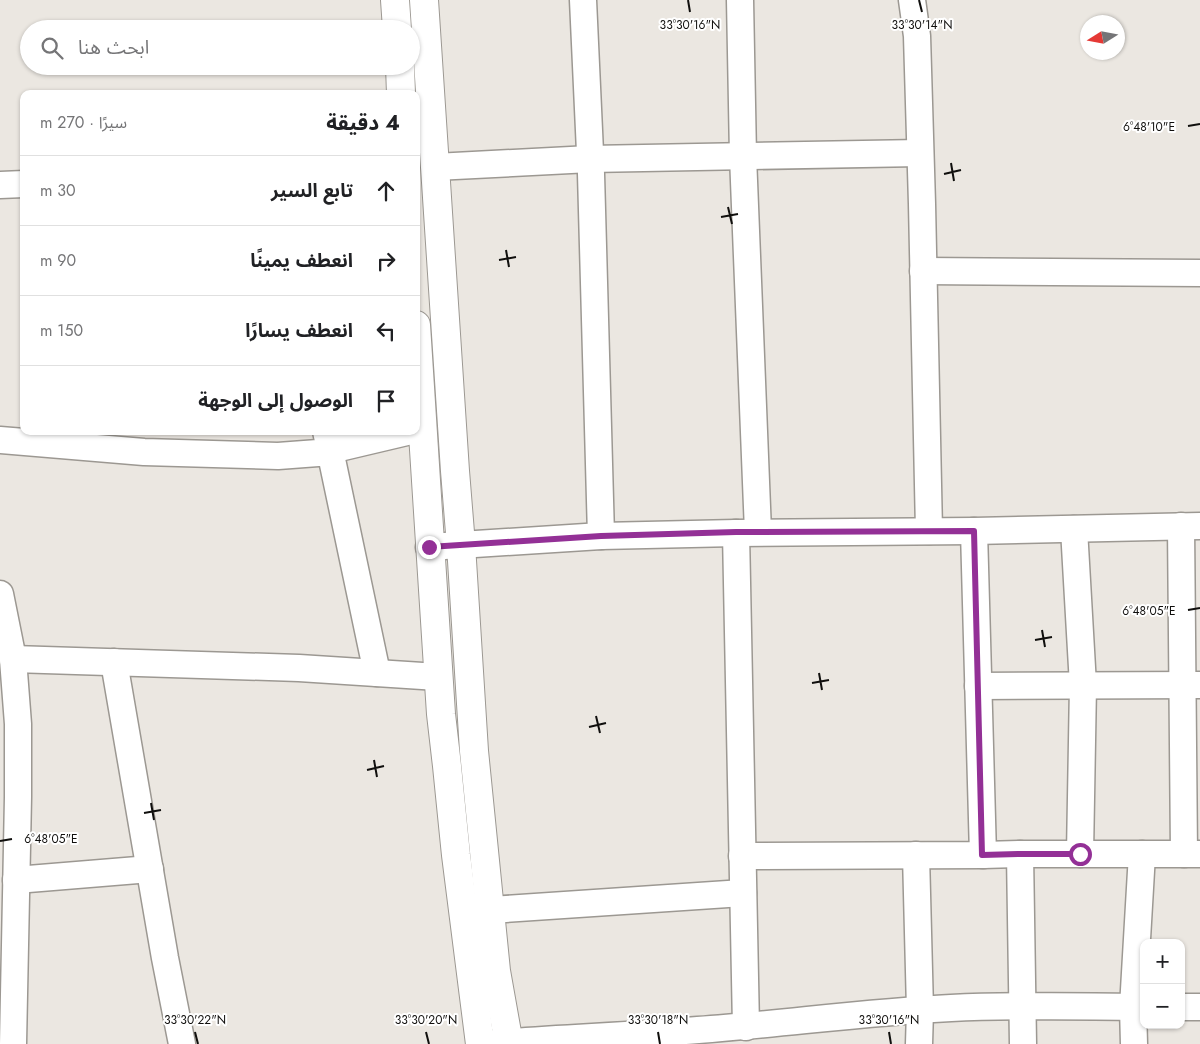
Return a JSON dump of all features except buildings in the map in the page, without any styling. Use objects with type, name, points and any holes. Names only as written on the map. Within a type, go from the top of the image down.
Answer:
[{"type":"main road","points":[[395,0],[396,20]]},
{"type":"main road","points":[[424,0],[474,751],[496,972],[495,1043]]},
{"type":"main road","points":[[400,75],[401,90]]},
{"type":"main road","points":[[418,435],[429,547],[441,714],[456,855],[495,1043]]},
{"type":"street","points":[[583,0],[590,159],[601,536]]},
{"type":"street","points":[[740,0],[747,532],[742,856],[746,1027]]},
{"type":"street","points":[[912,0],[916,36],[924,271],[929,530]]},
{"type":"street","points":[[434,167],[590,159],[920,153]]},
{"type":"street","points":[[0,185],[20,184]]},
{"type":"street","points":[[924,271],[1200,273]]},
{"type":"street","points":[[0,440],[142,442],[278,456],[307,455],[328,441],[377,435]]},
{"type":"street","points":[[328,441],[377,673]]},
{"type":"street","points":[[429,547],[601,536],[747,532],[974,531],[1190,526],[1192,854],[742,856]]},
{"type":"street","points":[[1074,529],[1083,685],[1080,854]]},
{"type":"street","points":[[974,531],[982,855]]},
{"type":"street","points":[[0,594],[13,659],[18,724],[13,1044]]},
{"type":"street","points":[[13,659],[298,668],[438,677]]},
{"type":"street","points":[[114,662],[182,1044]]},
{"type":"street","points":[[978,686],[1191,685]]},
{"type":"street","points":[[1020,854],[1023,1044]]},
{"type":"street","points":[[1134,1044],[1138,1006],[1142,854]]},
{"type":"street","points":[[916,855],[920,1010],[919,1044]]},
{"type":"street","points":[[16,880],[150,869]]},
{"type":"street","points":[[490,910],[743,893]]},
{"type":"street","points":[[495,1043],[630,1036],[746,1027],[920,1010],[1022,1006],[1138,1006]]},
{"type":"street","points":[[1185,1007],[1200,1007]]},
{"type":"route","points":[[429,547],[601,536],[736,532],[974,531],[982,855],[1080,854]]}]
